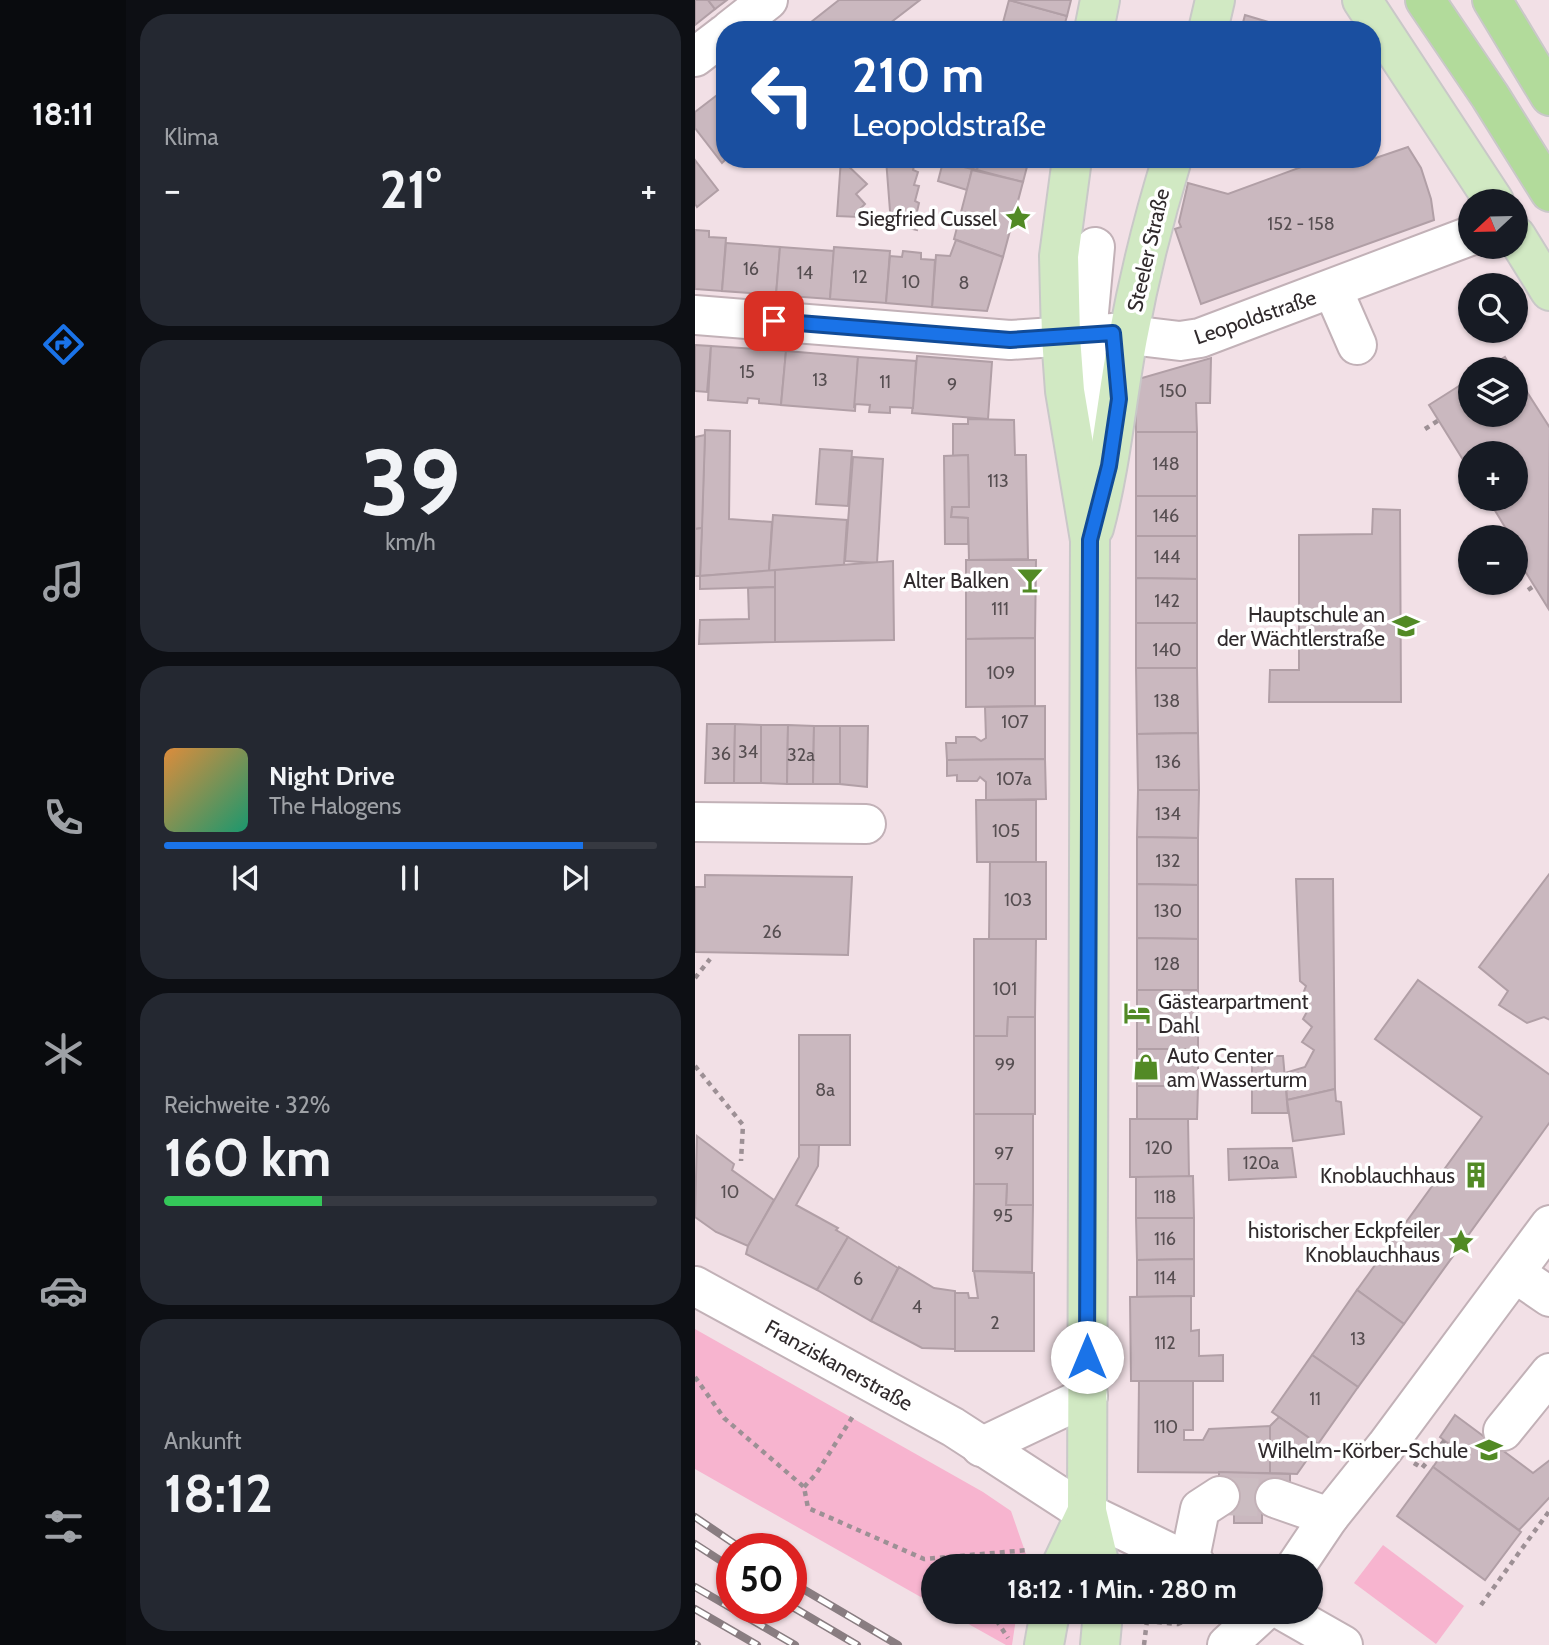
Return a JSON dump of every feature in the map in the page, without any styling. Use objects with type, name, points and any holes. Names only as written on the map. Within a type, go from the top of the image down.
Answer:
[{"type":"highway","points":[[1425,0],[1490,96],[1549,192]]},
{"type":"highway","points":[[1492,0],[1549,96]]},
{"type":"main road","points":[[1096,21],[1100,0]]},
{"type":"main road","points":[[1210,21],[1215,0]]},
{"type":"main road","points":[[1362,0],[1376,21]]},
{"type":"main road","points":[[1381,29],[1486,189]]},
{"type":"main road","name":"Steeler Straße","points":[[1071,168],[1059,256],[1120,383],[1109,466],[1087,527]]},
{"type":"main road","name":"Steeler Straße","points":[[1097,1554],[1088,1511],[1087,527],[1065,391],[1097,335],[1157,205],[1169,168]]},
{"type":"main road","points":[[1528,256],[1549,291]]},
{"type":"main road","name":"Steeler Straße","points":[[1050,1554],[1088,1511]]},
{"type":"main road","points":[[1044,1645],[1048,1624]]},
{"type":"main road","points":[[1100,1645],[1102,1624]]},
{"type":"street","points":[[741,21],[768,0]]},
{"type":"street","points":[[695,57],[716,41]]},
{"type":"street","name":"Leopoldstraße","points":[[695,315],[1010,340],[1097,335],[1180,341],[1200,338],[1458,241]]},
{"type":"street","points":[[1095,247],[1097,335]]},
{"type":"street","points":[[1333,290],[1357,345]]},
{"type":"street","name":"Steeler Straße","points":[[1097,335],[1109,293]]},
{"type":"street","points":[[695,822],[865,824]]},
{"type":"street","points":[[1304,1554],[1329,1517],[1549,1225]]},
{"type":"street","points":[[1515,1273],[1549,1297]]},
{"type":"street","name":"Franziskanerstraße","points":[[695,1286],[953,1427],[981,1447],[1088,1511],[1173,1554]]},
{"type":"street","points":[[1503,1430],[1549,1373]]},
{"type":"street","points":[[981,1447],[1088,1396]]},
{"type":"street","points":[[1194,1554],[1200,1509],[1220,1496]]},
{"type":"street","points":[[1275,1498],[1329,1517]]},
{"type":"street","points":[[1227,1645],[1250,1624]]},
{"type":"street","points":[[1306,1624],[1343,1645]]},
{"type":"path","points":[[1425,429],[1439,421]]},
{"type":"path","points":[[1528,589],[1534,586]]},
{"type":"path","points":[[695,978],[710,959]]},
{"type":"path","points":[[695,1066],[743,1125],[741,1161]]},
{"type":"path","points":[[695,1377],[724,1418],[804,1487],[808,1508],[921,1558]]},
{"type":"path","points":[[804,1487],[816,1474],[855,1413]]},
{"type":"path","points":[[1422,1468],[1445,1440]]},
{"type":"path","points":[[1481,1605],[1549,1510]]},
{"type":"path","points":[[999,1624],[1012,1645]]},
{"type":"path","points":[[1144,1645],[1147,1624]]},
{"type":"shaded area","points":[[695,1329],[983,1492],[1011,1511],[1026,1554],[921,1554],[921,1597],[695,1469]]},
{"type":"shaded area","points":[[1383,1545],[1464,1606],[1436,1644],[1354,1583]]},
{"type":"shaded area","points":[[968,1624],[1015,1624],[1012,1645],[1006,1645]]},
{"type":"building","points":[[695,0],[708,0],[715,9],[695,25]]},
{"type":"building","points":[[708,0],[727,0],[715,9]]},
{"type":"building","points":[[839,0],[920,0],[893,21],[812,21]]},
{"type":"building","points":[[1009,0],[1067,16],[1066,21],[1003,21]]},
{"type":"building","points":[[1009,0],[1071,0],[1067,16]]},
{"type":"building","points":[[1245,15],[1265,21],[1243,21]]},
{"type":"building","points":[[716,96],[716,155],[695,128],[695,112]]},
{"type":"building","points":[[1408,147],[1421,168],[1431,199],[1434,220],[1201,304],[1175,229],[1181,227],[1179,222],[1188,183],[1228,194],[1299,168],[1381,168],[1381,156]]},
{"type":"building","points":[[695,160],[718,190],[697,207],[695,204]]},
{"type":"building","points":[[840,168],[850,168],[867,184],[856,194],[865,204],[855,214],[858,217],[837,216]]},
{"type":"building","points":[[887,168],[914,168],[918,172],[914,185],[919,186],[915,201],[919,203],[916,216],[920,217],[917,230],[891,224]]},
{"type":"building","points":[[941,168],[972,169],[967,190],[938,181]]},
{"type":"building","points":[[978,168],[1027,168],[1023,182]]},
{"type":"building","points":[[972,170],[1023,182],[1003,257],[954,239]]},
{"type":"building","points":[[695,230],[709,231],[709,237],[726,238],[722,291],[695,289]]},
{"type":"building","points":[[956,240],[1003,257],[987,311],[932,307],[936,255],[950,256]]},
{"type":"building","points":[[726,243],[780,247],[776,295],[722,291]]},
{"type":"building","points":[[780,247],[834,251],[830,299],[776,295]]},
{"type":"building","points":[[834,247],[890,251],[886,303],[830,299]]},
{"type":"building","points":[[903,251],[921,253],[921,259],[935,260],[932,307],[886,303],[890,256],[902,257]]},
{"type":"building","points":[[695,345],[711,346],[707,392],[695,391]]},
{"type":"building","points":[[711,346],[786,351],[781,405],[759,403],[759,399],[748,398],[747,403],[708,400]]},
{"type":"building","points":[[786,351],[858,357],[855,411],[781,405]]},
{"type":"building","points":[[917,356],[992,362],[988,419],[912,413]]},
{"type":"building","points":[[858,357],[916,361],[913,408],[890,407],[890,413],[869,412],[870,405],[855,404],[854,408]]},
{"type":"building","points":[[1211,358],[1210,403],[1196,403],[1197,432],[1136,432],[1135,380]]},
{"type":"building","points":[[1458,387],[1458,427],[1528,427],[1528,394],[1550,428],[1548,608],[1528,576],[1528,525],[1504,525],[1495,511],[1528,511],[1528,441],[1458,441],[1458,452],[1429,405]]},
{"type":"building","points":[[968,419],[1014,420],[1015,455],[1026,455],[1028,559],[969,560],[968,518],[951,517],[952,507],[969,507],[968,455],[953,456],[953,424],[968,424]]},
{"type":"building","points":[[705,430],[730,431],[729,519],[772,522],[769,571],[700,576]]},
{"type":"building","points":[[1136,432],[1197,432],[1197,496],[1136,496]]},
{"type":"building","points":[[705,435],[702,528],[695,529],[695,437]]},
{"type":"building","points":[[820,449],[852,451],[848,506],[816,504]]},
{"type":"building","points":[[968,455],[969,507],[952,507],[951,517],[968,518],[968,544],[945,544],[944,456]]},
{"type":"building","points":[[853,457],[883,459],[877,563],[845,561]]},
{"type":"building","points":[[1136,496],[1197,496],[1197,536],[1136,536]]},
{"type":"building","points":[[1373,509],[1400,510],[1401,702],[1269,702],[1270,670],[1299,670],[1299,535],[1372,534]]},
{"type":"building","points":[[773,515],[847,520],[844,565],[769,571]]},
{"type":"building","points":[[702,528],[700,576],[695,576],[695,529]]},
{"type":"building","points":[[1136,536],[1197,536],[1197,579],[1136,578]]},
{"type":"building","points":[[966,560],[1036,560],[1035,638],[966,639]]},
{"type":"building","points":[[893,561],[894,640],[775,642],[775,570]]},
{"type":"building","points":[[775,570],[775,587],[700,589],[700,576]]},
{"type":"building","points":[[1136,578],[1197,579],[1197,623],[1136,623]]},
{"type":"building","points":[[775,587],[775,642],[699,644],[700,620],[749,619],[748,588]]},
{"type":"building","points":[[1136,623],[1197,623],[1197,668],[1136,668]]},
{"type":"building","points":[[1035,638],[1035,706],[966,707],[966,639]]},
{"type":"building","points":[[1136,668],[1197,668],[1198,733],[1137,734]]},
{"type":"building","points":[[1045,706],[1045,759],[947,760],[946,743],[956,743],[956,737],[975,737],[981,741],[986,738],[985,707]]},
{"type":"building","points":[[707,724],[735,724],[734,783],[705,783]]},
{"type":"building","points":[[735,724],[761,725],[761,783],[734,783]]},
{"type":"building","points":[[761,725],[788,725],[787,784],[761,783]]},
{"type":"building","points":[[788,725],[814,726],[813,784],[787,784]]},
{"type":"building","points":[[814,726],[840,726],[840,784],[813,784]]},
{"type":"building","points":[[840,726],[868,726],[867,787],[840,784]]},
{"type":"building","points":[[1198,733],[1199,790],[1138,790],[1137,734]]},
{"type":"building","points":[[1045,759],[1046,799],[986,800],[986,782],[980,777],[977,781],[957,781],[957,775],[947,776],[947,760]]},
{"type":"building","points":[[1138,790],[1199,790],[1198,838],[1137,837]]},
{"type":"building","points":[[976,800],[1036,800],[1036,862],[977,862]]},
{"type":"building","points":[[1137,837],[1198,838],[1198,885],[1137,884]]},
{"type":"building","points":[[990,862],[1046,862],[1046,939],[989,939]]},
{"type":"building","points":[[1550,873],[1550,1020],[1544,1017],[1527,1023],[1499,1005],[1508,991],[1479,967]]},
{"type":"building","points":[[705,875],[852,877],[848,955],[695,952],[695,887],[705,887]]},
{"type":"building","points":[[1296,879],[1333,879],[1335,1089],[1287,1100],[1285,1073],[1305,1067],[1314,1050],[1302,1042],[1312,1027],[1303,1019],[1310,1006],[1301,999],[1306,986],[1300,981]]},
{"type":"building","points":[[1137,884],[1198,885],[1198,939],[1137,938]]},
{"type":"building","points":[[1137,938],[1198,939],[1198,990],[1137,990]]},
{"type":"building","points":[[974,939],[1036,939],[1035,1017],[1008,1017],[1007,1036],[974,1036]]},
{"type":"building","name":"Knoblauchhaus","points":[[1418,980],[1550,1075],[1550,1122],[1404,1324],[1357,1290],[1482,1117],[1375,1039]]},
{"type":"building","points":[[1137,990],[1198,990],[1198,1049],[1137,1049]]},
{"type":"building","points":[[1008,1017],[1035,1017],[1035,1114],[974,1114],[974,1036],[1007,1036]]},
{"type":"building","points":[[799,1035],[850,1035],[850,1145],[799,1145]]},
{"type":"building","points":[[1137,1049],[1198,1049],[1198,1086],[1137,1086]]},
{"type":"building","points":[[1252,1056],[1283,1056],[1288,1113],[1252,1113]]},
{"type":"building","points":[[1137,1086],[1198,1086],[1197,1119],[1137,1119]]},
{"type":"building","points":[[1335,1089],[1336,1101],[1341,1102],[1344,1134],[1293,1141],[1287,1100]]},
{"type":"building","points":[[974,1114],[1033,1114],[1033,1205],[1006,1205],[1007,1184],[974,1184]]},
{"type":"building","points":[[1130,1119],[1188,1119],[1189,1177],[1130,1177]]},
{"type":"building","points":[[697,1136],[734,1164],[732,1170],[774,1200],[748,1246],[716,1232],[695,1217]]},
{"type":"building","points":[[799,1145],[819,1145],[818,1166],[796,1205],[838,1228],[836,1230],[848,1237],[817,1290],[746,1254],[799,1157]]},
{"type":"building","points":[[1292,1148],[1296,1177],[1229,1180],[1228,1149]]},
{"type":"building","points":[[1193,1176],[1194,1218],[1136,1218],[1136,1177]]},
{"type":"building","points":[[974,1184],[1007,1184],[1006,1205],[1033,1205],[1032,1272],[973,1271]]},
{"type":"building","points":[[1136,1218],[1194,1218],[1194,1259],[1137,1260]]},
{"type":"building","points":[[848,1237],[898,1268],[871,1321],[817,1290]]},
{"type":"building","points":[[1194,1259],[1194,1296],[1137,1297],[1137,1260]]},
{"type":"building","points":[[899,1267],[934,1288],[955,1291],[955,1349],[922,1348],[871,1321]]},
{"type":"building","points":[[974,1271],[1034,1273],[1034,1351],[955,1351],[955,1293],[968,1293],[969,1298],[978,1298]]},
{"type":"building","points":[[1357,1290],[1404,1324],[1358,1387],[1312,1355]]},
{"type":"building","points":[[1191,1296],[1191,1331],[1199,1330],[1199,1356],[1223,1355],[1223,1381],[1131,1381],[1130,1297]]},
{"type":"building","points":[[1312,1355],[1358,1387],[1318,1444],[1272,1412]]},
{"type":"building","points":[[1139,1381],[1193,1381],[1193,1430],[1184,1430],[1184,1440],[1203,1440],[1209,1429],[1270,1426],[1270,1473],[1138,1472]]},
{"type":"building","points":[[1455,1415],[1533,1473],[1550,1460],[1550,1497],[1519,1530],[1433,1467],[1449,1444],[1440,1437]]},
{"type":"building","points":[[1279,1417],[1318,1444],[1297,1474],[1270,1473],[1270,1426]]},
{"type":"building","points":[[1433,1467],[1521,1532],[1485,1580],[1397,1516]]},
{"type":"building","points":[[1219,1472],[1290,1474],[1290,1493],[1262,1509],[1262,1523],[1234,1523],[1234,1509],[1219,1508]]},
{"type":"tunnel","points":[[1220,1496],[1275,1498]]},
{"type":"railway","points":[[695,1517],[718,1533]]},
{"type":"railway","points":[[695,1544],[716,1558]]},
{"type":"railway","points":[[695,1587],[795,1645]]},
{"type":"railway","points":[[807,1591],[898,1645]]},
{"type":"railway","points":[[695,1609],[757,1645]]},
{"type":"railway","points":[[807,1615],[857,1645]]},
{"type":"place","name":"Siegfried Cussel","points":[[1018,218]]},
{"type":"place","name":"Alter Balken","points":[[1030,580]]},
{"type":"place","name":"Hauptschule an der Wächtlerstraße","points":[[1406,626]]},
{"type":"place","name":"Gästearpartment Dahl","points":[[1137,1013]]},
{"type":"place","name":"Auto Center am Wasserturm","points":[[1146,1067]]},
{"type":"place","name":"Knoblauchhaus","points":[[1476,1175]]},
{"type":"place","name":"historischer Eckpfeiler Knoblauchhaus","points":[[1461,1242]]},
{"type":"place","name":"Wilhelm-Körber-Schule","points":[[1489,1450]]},
{"type":"route","points":[[774,321],[1010,340],[1113,333],[1120,383],[1119,399],[1109,466],[1090,540],[1087,1357]]}]
